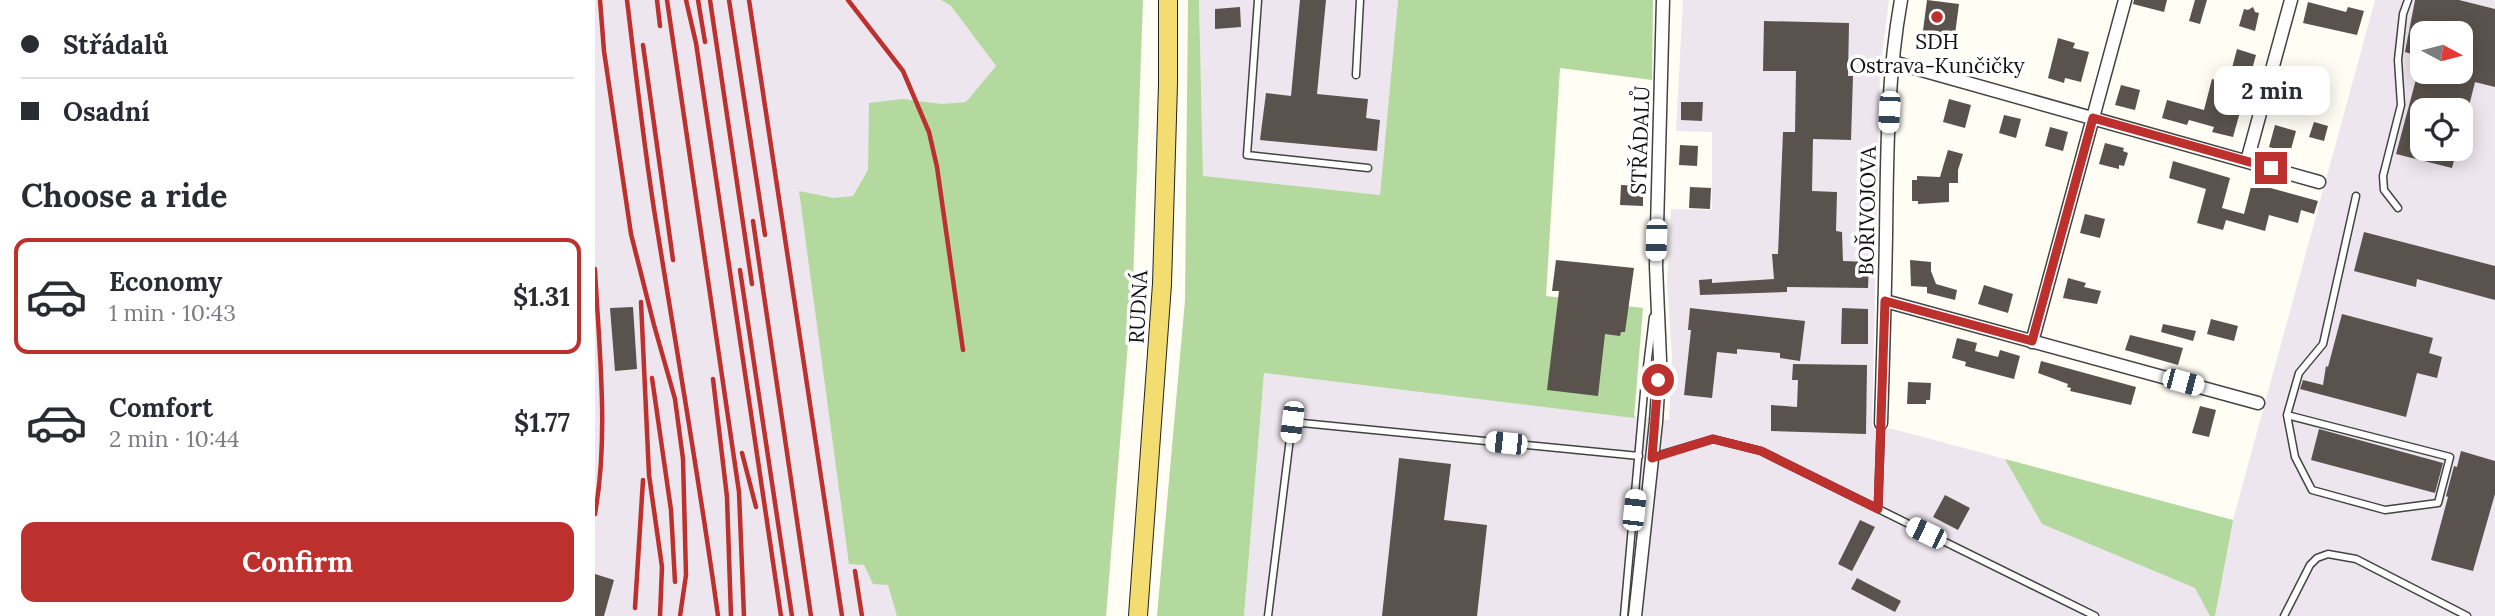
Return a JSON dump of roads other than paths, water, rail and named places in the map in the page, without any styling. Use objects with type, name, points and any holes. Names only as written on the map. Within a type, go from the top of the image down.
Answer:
[{"type":"main road","name":"RUDNÁ","points":[[1138,616],[1163,284],[1168,0]]},
{"type":"street","name":"STŘÁDALŮ","points":[[1635,616],[1646,457],[1660,360],[1657,291],[1663,0]]},
{"type":"street","name":"BOŘIVOJOVA","points":[[1881,423],[1887,139],[1892,62],[1901,0]]},
{"type":"street","points":[[2032,341],[2125,0]]},
{"type":"street","points":[[2246,162],[2291,0]]},
{"type":"street","points":[[1892,62],[2319,182]]},
{"type":"street","points":[[1885,301],[2258,403]]},
{"type":"lane","points":[[1258,0],[1247,155],[1368,168]]},
{"type":"lane","points":[[1356,75],[1360,0]]},
{"type":"lane","points":[[2398,208],[2384,190],[2383,176],[2402,105],[2398,60],[2407,0]]},
{"type":"lane","points":[[2287,415],[2450,457],[2438,503],[2385,510],[2312,490],[2295,457],[2287,415],[2299,373],[2323,344],[2356,196]]},
{"type":"lane","points":[[1269,616],[1292,422],[1646,457],[1713,439],[1761,451],[2095,616]]},
{"type":"lane","points":[[1878,509],[1881,423]]},
{"type":"lane","points":[[1624,616],[1646,457]]},
{"type":"lane","points":[[2284,616],[2310,565],[2317,558],[2328,554],[2356,559],[2467,616]]},
{"type":"railway","points":[[600,0],[604,51],[631,234],[675,399],[683,459],[686,575],[680,616]]},
{"type":"railway","points":[[627,0],[652,194],[718,616]]},
{"type":"railway","points":[[657,0],[660,26]]},
{"type":"railway","points":[[667,0],[739,492],[744,616]]},
{"type":"railway","points":[[686,0],[696,43],[781,616]]},
{"type":"railway","points":[[698,0],[705,42]]},
{"type":"railway","points":[[710,0],[752,284]]},
{"type":"railway","points":[[729,0],[765,235]]},
{"type":"railway","points":[[749,0],[842,616]]},
{"type":"railway","points":[[848,0],[903,71],[929,132],[937,167],[963,350]]},
{"type":"railway","points":[[643,45],[673,260]]},
{"type":"railway","points":[[753,221],[811,616]]},
{"type":"railway","points":[[595,269],[602,423],[595,514]]},
{"type":"railway","points":[[740,270],[792,616]]},
{"type":"railway","points":[[641,302],[649,475],[662,567],[660,616]]},
{"type":"railway","points":[[652,378],[671,510],[675,582]]},
{"type":"railway","points":[[713,379],[727,497],[731,616]]},
{"type":"railway","points":[[742,453],[756,507]]},
{"type":"railway","points":[[635,608],[643,480]]},
{"type":"railway","points":[[855,571],[862,616]]},
{"type":"place","name":"SDH Ostrava-Kunčičky","points":[[1937,17]]}]
